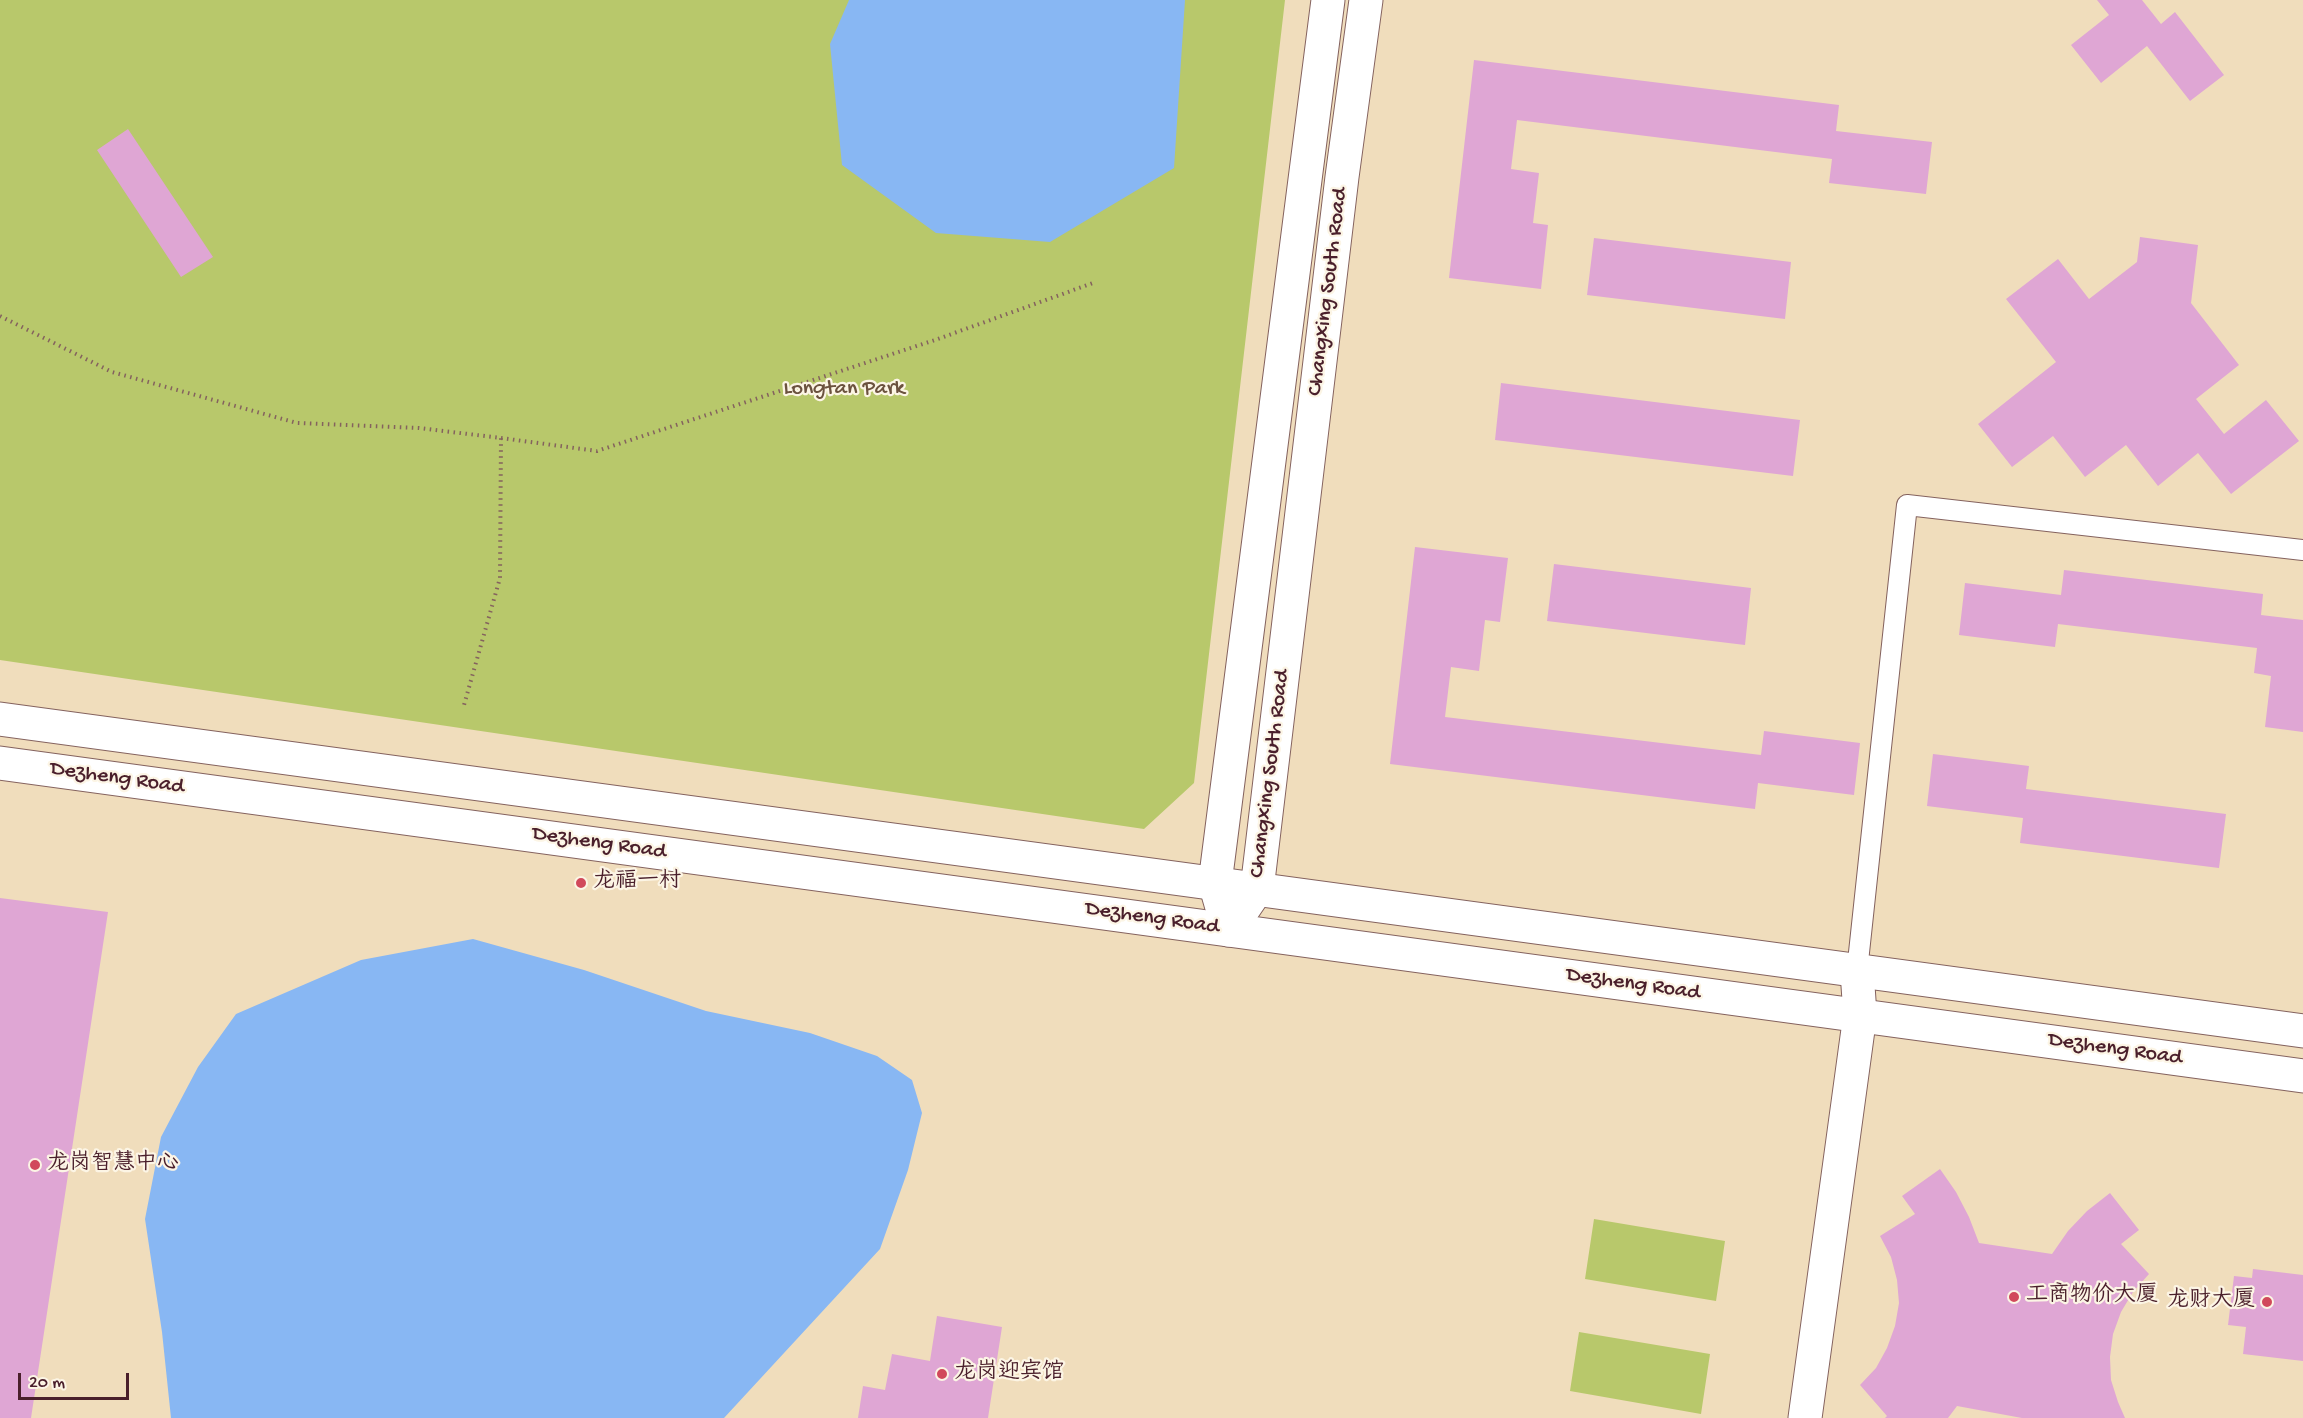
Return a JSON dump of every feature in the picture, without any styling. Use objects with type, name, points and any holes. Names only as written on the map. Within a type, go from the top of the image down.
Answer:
[{"type":"main road","name":"Changxing South Road","points":[[1229,930],[1215,883],[1328,0]]},
{"type":"main road","name":"Changxing South Road","points":[[1229,930],[1257,889],[1341,188],[1366,0]]},
{"type":"main road","name":"Dezheng Road","points":[[0,718],[2303,1031]]},
{"type":"main road","name":"Dezheng Road","points":[[0,763],[2303,1076]]},
{"type":"main road","points":[[1805,1418],[1860,1015],[1857,970]]},
{"type":"lane","points":[[1857,970],[1907,505],[2303,550]]},
{"type":"path","points":[[0,316],[112,372],[297,423],[419,428],[597,451],[935,340],[1093,283]]},
{"type":"path","points":[[464,705],[500,578],[501,438]]},
{"type":"green space","name":"Longtan Park","points":[[0,0],[1285,0],[1194,783],[1144,829],[0,660]]},
{"type":"green space","points":[[1594,1219],[1725,1241],[1716,1301],[1585,1279]]},
{"type":"green space","points":[[1579,1332],[1710,1354],[1701,1414],[1570,1391]]},
{"type":"water","points":[[849,0],[1185,0],[1174,168],[1050,242],[936,233],[842,165],[830,44]]},
{"type":"water","points":[[473,939],[584,970],[706,1011],[810,1033],[877,1056],[912,1080],[922,1113],[908,1170],[880,1249],[724,1418],[171,1418],[162,1332],[145,1219],[161,1137],[198,1067],[236,1014],[361,960]]},
{"type":"building","points":[[2097,0],[2142,0],[2161,24],[2175,12],[2224,75],[2190,101],[2147,46],[2101,83],[2071,45],[2109,15]]},
{"type":"building","points":[[1474,60],[1839,105],[1836,131],[1932,142],[1926,194],[1829,183],[1832,159],[1517,120],[1511,169],[1539,173],[1533,223],[1548,225],[1541,289],[1449,278]]},
{"type":"building","points":[[128,129],[213,257],[181,277],[97,150]]},
{"type":"building","points":[[2140,237],[2198,245],[2191,303],[2239,365],[2196,399],[2224,434],[2266,400],[2299,441],[2231,494],[2198,453],[2158,486],[2126,445],[2085,477],[2053,436],[2012,467],[1978,424],[2056,362],[2006,299],[2058,259],[2089,299],[2137,262]]},
{"type":"building","points":[[1594,238],[1791,262],[1785,319],[1587,295]]},
{"type":"building","points":[[1501,383],[1800,420],[1793,476],[1495,440]]},
{"type":"building","points":[[1415,547],[1508,558],[1500,622],[1485,620],[1479,671],[1451,667],[1445,717],[1761,755],[1764,731],[1860,743],[1854,795],[1758,783],[1755,809],[1390,764]]},
{"type":"building","points":[[1554,564],[1751,588],[1745,645],[1547,621]]},
{"type":"building","points":[[2064,570],[2263,594],[2261,615],[2303,620],[2303,732],[2265,727],[2271,676],[2254,673],[2257,648],[2058,624],[2055,647],[1959,635],[1965,583],[2061,595]]},
{"type":"building","points":[[1933,754],[2029,766],[2026,789],[2226,814],[2219,868],[2020,843],[2023,818],[1927,806]]},
{"type":"building","name":"龙岗智慧中心","points":[[0,898],[108,912],[31,1418],[0,1418]]},
{"type":"building","name":"工商物价大厦","points":[[1940,1169],[1956,1192],[1979,1243],[2052,1254],[2068,1231],[2087,1211],[2110,1193],[2139,1230],[2121,1244],[2149,1274],[2133,1292],[2121,1312],[2113,1334],[2110,1357],[2111,1380],[2125,1418],[2022,1418],[1957,1406],[1948,1418],[1885,1418],[1887,1416],[1860,1385],[1876,1368],[1887,1348],[1895,1326],[1899,1303],[1897,1280],[1891,1257],[1880,1236],[1915,1214],[1902,1196]]},
{"type":"building","name":"龙财大厦","points":[[2253,1269],[2303,1275],[2303,1361],[2243,1354],[2246,1327],[2228,1325],[2234,1276],[2252,1278]]},
{"type":"building","name":"龙岗迎宾馆","points":[[937,1316],[1002,1327],[988,1418],[858,1418],[863,1386],[885,1390],[892,1354],[930,1361]]},
{"type":"place","name":"龙福一村","points":[[581,883]]},
{"type":"place","name":"龙岗智慧中心","points":[[35,1165]]},
{"type":"place","name":"工商物价大厦","points":[[2014,1297]]},
{"type":"place","name":"龙财大厦","points":[[2267,1302]]},
{"type":"place","name":"龙岗迎宾馆","points":[[942,1374]]}]
